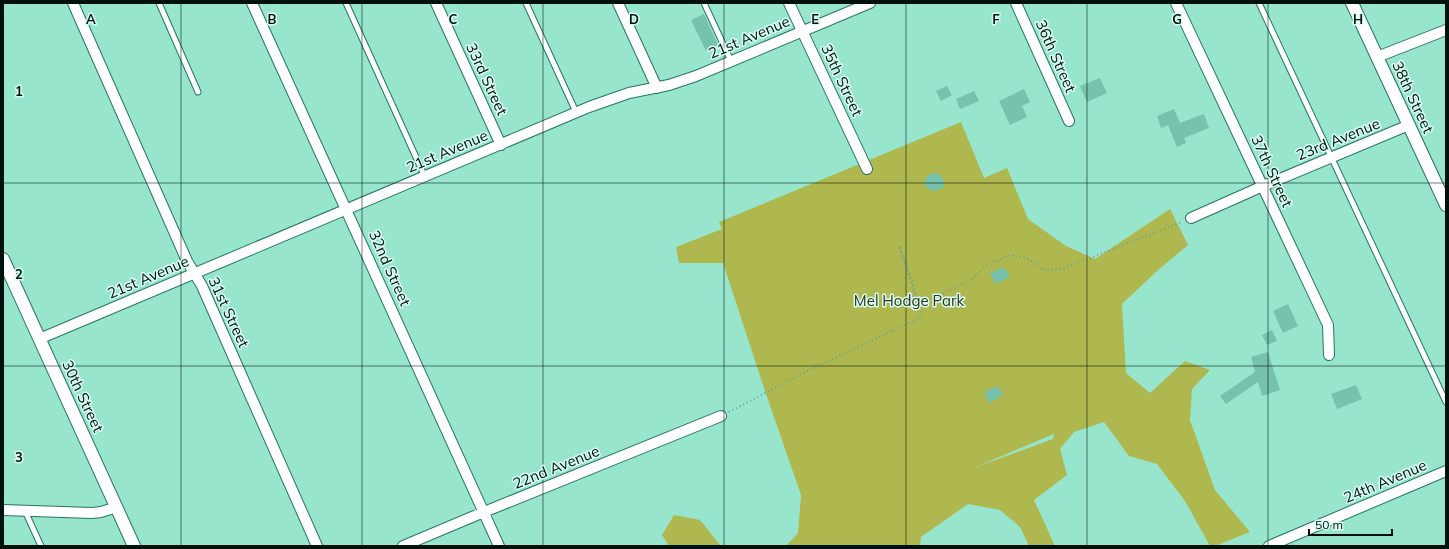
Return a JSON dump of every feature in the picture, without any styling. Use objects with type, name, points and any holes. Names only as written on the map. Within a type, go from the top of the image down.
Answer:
[{"type":"street","name":"31st Street","points":[[73,3],[187,261],[202,286],[317,546]]},
{"type":"street","name":"32nd Street","points":[[252,3],[500,546]]},
{"type":"street","name":"33rd Street","points":[[436,3],[501,145]]},
{"type":"street","points":[[618,3],[657,88]]},
{"type":"street","name":"35th Street","points":[[789,3],[867,169]]},
{"type":"street","name":"21st Avenue","points":[[39,339],[576,112],[629,94],[669,85],[696,76],[870,3]]},
{"type":"street","name":"36th Street","points":[[1016,3],[1069,121]]},
{"type":"street","name":"37th Street","points":[[1176,3],[1328,325],[1329,355]]},
{"type":"street","name":"38th Street","points":[[1352,3],[1446,205]]},
{"type":"street","points":[[1377,57],[1446,30]]},
{"type":"street","name":"23rd Avenue","points":[[1191,218],[1263,186],[1409,126]]},
{"type":"street","name":"30th Street","points":[[3,259],[134,546]]},
{"type":"street","name":"22nd Avenue","points":[[403,546],[721,416]]},
{"type":"street","name":"24th Avenue","points":[[1269,546],[1446,471]]},
{"type":"street","points":[[3,510],[92,513],[117,507]]},
{"type":"lane","points":[[159,3],[198,92]]},
{"type":"lane","points":[[346,3],[425,177]]},
{"type":"lane","points":[[526,3],[576,112]]},
{"type":"lane","points":[[704,3],[731,61]]},
{"type":"lane","points":[[1259,3],[1446,402]]},
{"type":"lane","points":[[25,511],[42,546]]},
{"type":"path","points":[[919,306],[960,286],[974,277],[987,265],[1010,255],[1029,260],[1043,270],[1062,269],[1191,218]]},
{"type":"path","points":[[721,416],[807,371],[922,317],[912,277],[899,246],[919,306]]},
{"type":"green space","name":"Mel Hodge Park","points":[[961,122],[984,178],[1007,168],[1028,219],[1066,246],[1095,259],[1170,209],[1188,245],[1158,270],[1122,304],[1126,373],[1150,393],[1185,361],[1210,370],[1192,389],[1190,420],[1215,490],[1250,532],[1215,546],[1210,546],[1185,501],[1157,464],[1129,456],[1104,422],[1074,432],[1060,449],[1067,475],[1034,500],[1055,546],[1029,546],[1020,527],[1000,510],[968,504],[921,537],[920,546],[786,546],[798,533],[801,495],[723,263],[679,263],[676,247],[722,229],[719,222]],"holes":[[[1054,434],[1053,439],[976,467]]]},
{"type":"green space","points":[[674,515],[700,520],[721,546],[669,546],[662,535]]},
{"type":"building","points":[[704,14],[718,45],[706,51],[691,20]]},
{"type":"building","points":[[1100,78],[1107,93],[1087,102],[1080,86]]},
{"type":"building","points":[[947,86],[952,95],[941,101],[936,91]]},
{"type":"building","points":[[1024,89],[1030,102],[1022,106],[1027,117],[1010,125],[999,101]]},
{"type":"building","points":[[974,91],[979,101],[960,109],[956,99]]},
{"type":"building","points":[[1174,109],[1180,123],[1204,114],[1209,128],[1184,138],[1186,143],[1177,147],[1168,125],[1161,128],[1157,116]]},
{"type":"building","points":[[936,173],[940,175],[944,181],[944,186],[939,190],[931,191],[925,185],[925,179],[930,174]]},
{"type":"building","points":[[1004,267],[1010,277],[995,284],[990,273]]},
{"type":"building","points":[[1288,304],[1298,326],[1283,333],[1273,311]]},
{"type":"building","points":[[1272,330],[1277,341],[1267,345],[1262,335]]},
{"type":"building","points":[[1268,352],[1280,390],[1262,396],[1258,382],[1226,404],[1220,396],[1255,372],[1251,357]]},
{"type":"building","points":[[1356,385],[1362,399],[1337,409],[1331,394]]},
{"type":"building","points":[[998,386],[1003,395],[989,403],[984,392]]}]
